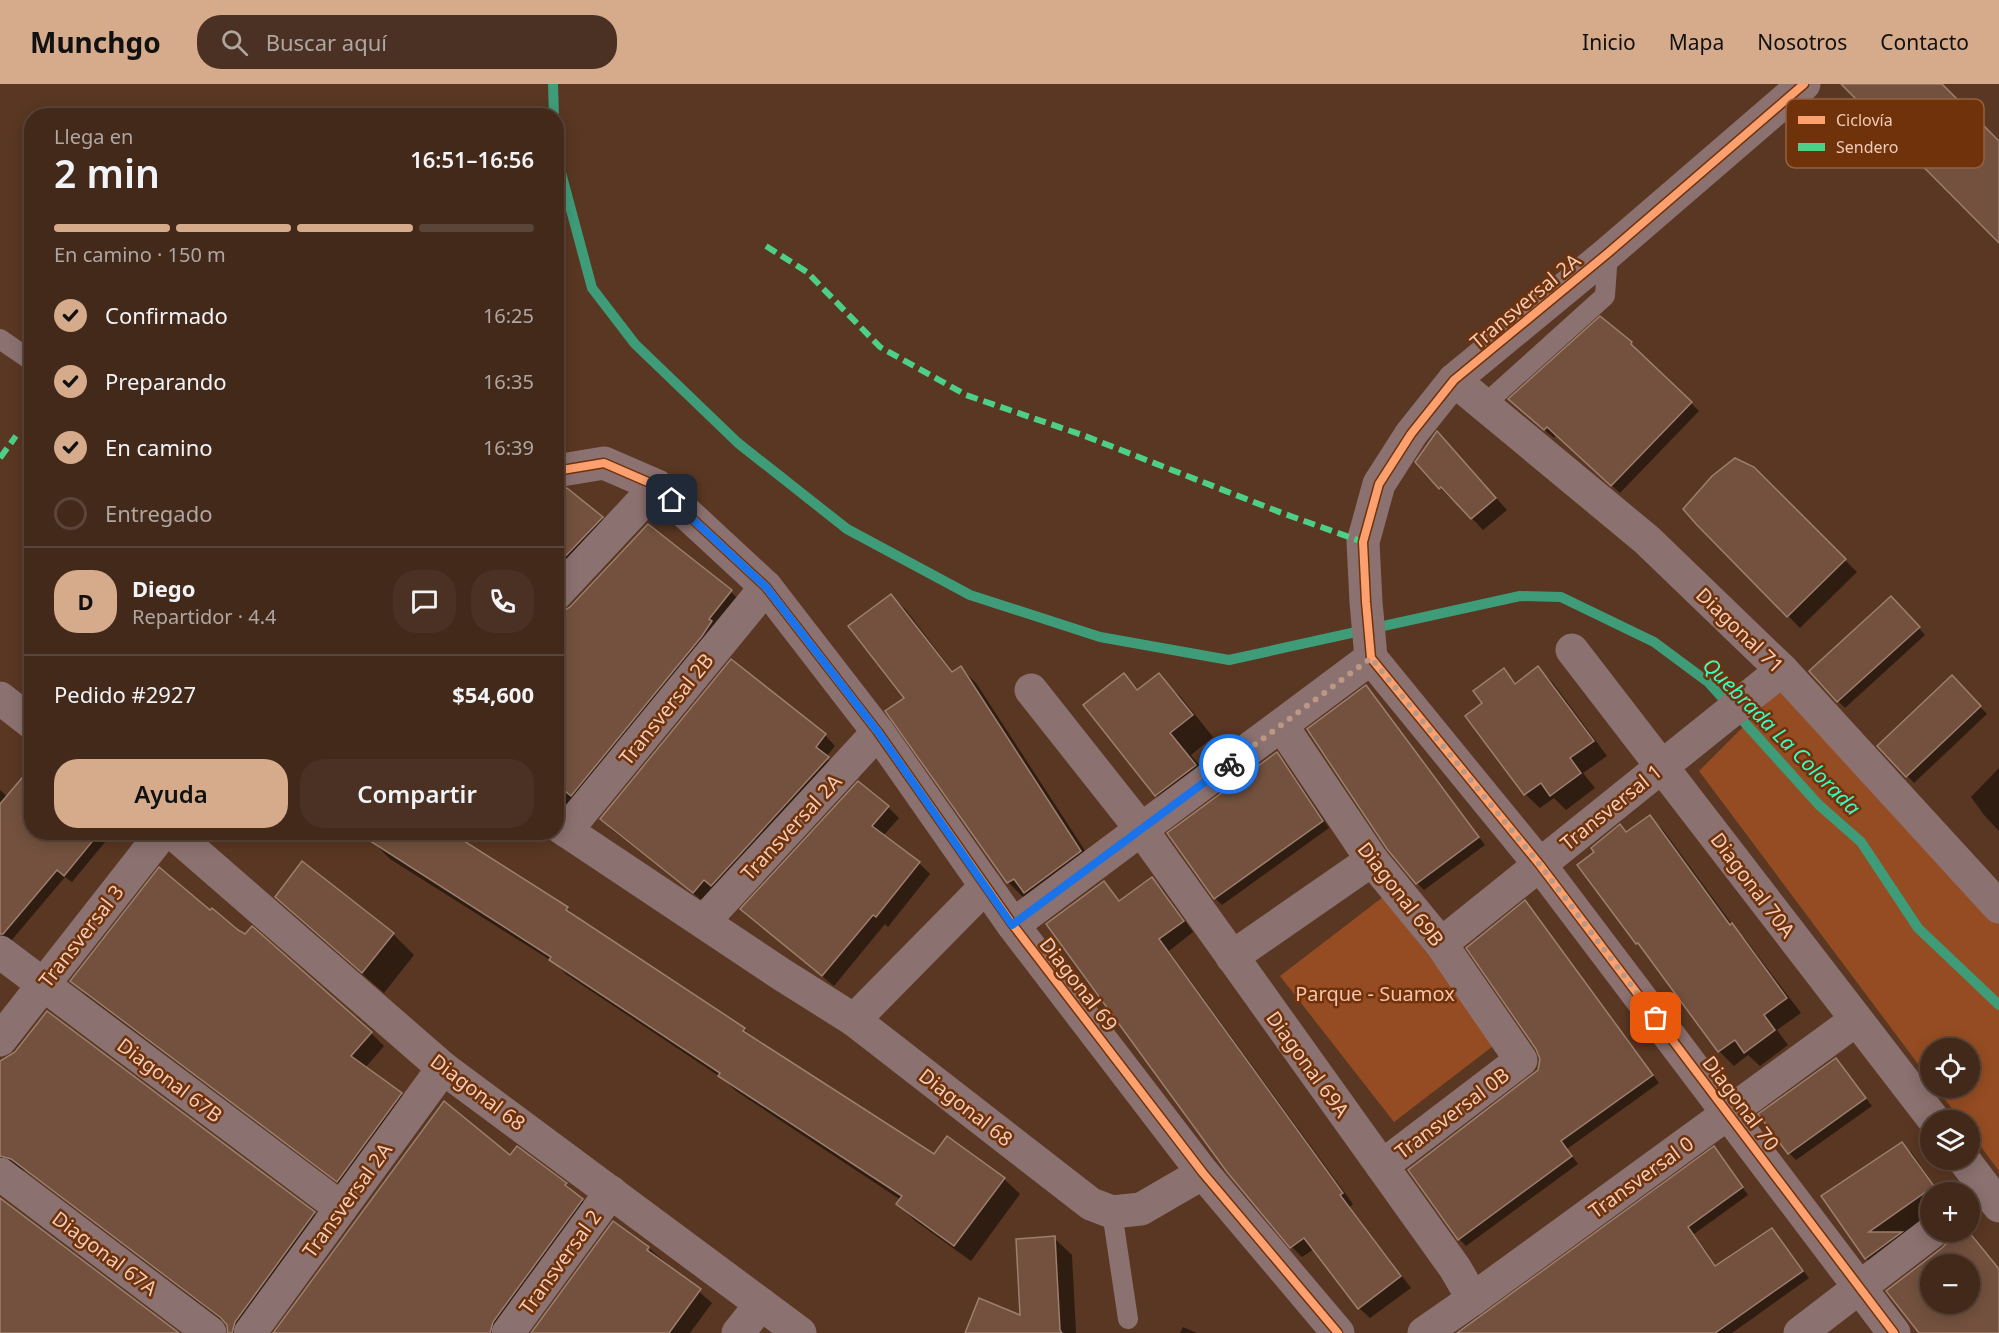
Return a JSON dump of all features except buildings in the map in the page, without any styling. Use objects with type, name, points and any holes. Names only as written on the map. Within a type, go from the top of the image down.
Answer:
[{"type":"street","name":"Transversal 2A","points":[[1787,99],[1804,84]]},
{"type":"street","name":"Transversal 2A","points":[[1371,658],[1363,542],[1379,484],[1411,434],[1454,380],[1608,253],[1786,100]]},
{"type":"street","name":"Diagonal 71","points":[[1454,380],[1647,540],[1782,670],[1999,907]]},
{"type":"street","name":"Diagonal 69","points":[[564,469],[604,463],[657,486],[766,587],[878,732],[1012,925],[1203,1173],[1338,1333]]},
{"type":"street","points":[[564,585],[657,486]]},
{"type":"street","name":"Transversal 2B","points":[[564,823],[766,587]]},
{"type":"street","name":"Diagonal 70A","points":[[1572,650],[1926,1110]]},
{"type":"street","points":[[1012,925],[1371,658]]},
{"type":"street","name":"Diagonal 70","points":[[1371,658],[1540,865],[1894,1333]]},
{"type":"street","name":"Transversal 1","points":[[1441,944],[1782,670]]},
{"type":"street","name":"Diagonal 69A","points":[[1031,690],[1141,829],[1455,1268],[1473,1299]]},
{"type":"street","points":[[0,698],[24,717]]},
{"type":"street","name":"Diagonal 69B","points":[[1282,726],[1372,860],[1441,944],[1521,1060]]},
{"type":"street","name":"Transversal 2A","points":[[704,921],[878,732]]},
{"type":"street","name":"Diagonal 68","points":[[564,829],[854,1020],[1090,1204],[1112,1212]]},
{"type":"street","name":"Transversal 3","points":[[0,1040],[157,840]]},
{"type":"street","name":"Diagonal 68","points":[[181,840],[443,1068],[800,1333]]},
{"type":"street","points":[[1232,957],[1372,860]]},
{"type":"street","points":[[854,1020],[986,886]]},
{"type":"street","name":"Diagonal 67B","points":[[0,952],[341,1208]]},
{"type":"street","name":"Transversal 0","points":[[1424,1333],[1856,1020]]},
{"type":"street","name":"Transversal 0B","points":[[1382,1166],[1521,1060]]},
{"type":"street","name":"Transversal 2A","points":[[250,1333],[443,1068]]},
{"type":"street","points":[[1969,1170],[1985,1200]]},
{"type":"street","points":[[1112,1212],[1141,1209],[1203,1173]]},
{"type":"street","name":"Diagonal 67A","points":[[0,1174],[210,1333]]},
{"type":"street","name":"Transversal 2","points":[[508,1333],[611,1192]]},
{"type":"street","points":[[1800,1333],[1920,1241]]},
{"type":"street","points":[[738,1333],[761,1304]]},
{"type":"lane","points":[[1484,405],[1605,296],[1608,253]]},
{"type":"lane","points":[[0,339],[24,356]]},
{"type":"lane","points":[[1112,1212],[1128,1319]]},
{"type":"green space","points":[[1785,685],[1999,923],[1999,1171],[1980,1145],[1980,1110],[1953,1110],[1944,1098],[1980,1098],[1980,1038],[1920,1038],[1920,1067],[1699,771]]},
{"type":"green space","name":"Parque - Suamox","points":[[1383,897],[1497,1043],[1394,1122],[1280,976]]},
{"type":"waterway","name":"Quebrada La Colorada","points":[[553,84],[554,108]]},
{"type":"waterway","name":"Quebrada La Colorada","points":[[564,184],[592,288],[635,344],[738,443],[847,529],[970,595],[1100,637],[1229,660],[1520,596],[1561,597],[1654,642],[1708,682],[1819,805],[1861,842],[1918,928],[1999,1005]]},
{"type":"marked path","points":[[766,246],[807,272],[880,347],[966,395],[1085,436],[1363,542]]},
{"type":"marked path","points":[[0,458],[16,436]]},
{"type":"cycle path","points":[[1787,99],[1804,84]]},
{"type":"cycle path","points":[[1786,100],[1608,253],[1454,380],[1411,434],[1379,484],[1363,542],[1366,602],[1371,658],[1540,865],[1894,1333]]},
{"type":"cycle path","points":[[564,470],[604,463],[657,486],[766,587],[878,732],[1013,925],[1203,1173],[1338,1333]]},
{"type":"way so far","points":[[1229,764],[1371,658],[1540,865],[1656,1018]]},
{"type":"route","points":[[672,500],[766,587],[878,732],[1012,925],[1229,764]]}]
